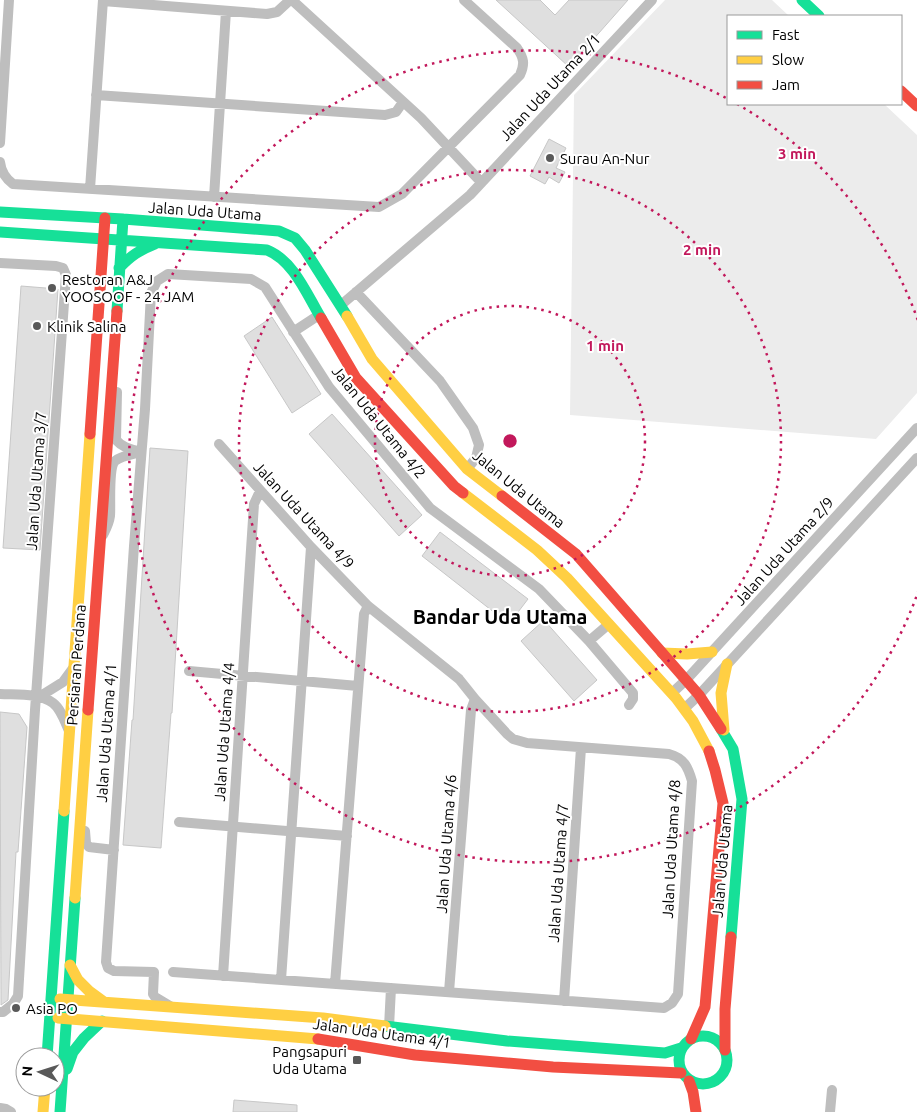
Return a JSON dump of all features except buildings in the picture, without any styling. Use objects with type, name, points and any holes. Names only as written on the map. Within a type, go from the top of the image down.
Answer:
[{"type":"street","points":[[0,143],[9,0]]},
{"type":"street","points":[[90,189],[103,1],[267,14],[277,12],[291,0],[421,118],[481,182]]},
{"type":"street","points":[[0,162],[5,178],[12,184],[379,207],[402,194],[520,75],[524,68],[523,57],[517,48],[464,0]]},
{"type":"street","name":"Jalan Uda Utama 2/1","points":[[341,305],[470,195],[652,0]]},
{"type":"street","points":[[802,0],[818,15]]},
{"type":"street","points":[[214,197],[226,11]]},
{"type":"street","points":[[902,92],[917,106]]},
{"type":"street","points":[[96,95],[385,115],[396,112],[403,102]]},
{"type":"street","points":[[0,202],[14,213]]},
{"type":"street","name":"Jalan Uda Utama","points":[[0,212],[280,231],[295,238],[341,305],[372,359],[467,469],[576,554],[662,652],[699,695],[733,749],[742,799],[724,1009],[725,1050]]},
{"type":"street","name":"Persiaran Perdana","points":[[48,1047],[105,218]]},
{"type":"street","name":"Persiaran Perdana","points":[[64,1047],[122,220]]},
{"type":"street","name":"Jalan Uda Utama","points":[[0,232],[266,250],[276,254],[285,261],[294,273],[356,378],[454,486],[537,550],[567,578],[685,708],[704,740],[716,774],[723,803],[705,1007],[691,1039]]},
{"type":"street","points":[[69,237],[84,244],[94,253],[102,265]]},
{"type":"street","points":[[119,268],[140,250],[158,243]]},
{"type":"street","name":"Jalan Uda Utama 3/7","points":[[0,263],[56,266],[63,268],[66,275],[18,996],[13,1004],[3,1012],[0,1012]]},
{"type":"street","name":"Jalan Uda Utama 4/2","points":[[145,409],[152,293],[157,281],[168,274],[251,279],[265,287],[328,387],[430,508],[540,589],[589,641],[633,694],[633,699],[629,705]]},
{"type":"street","points":[[356,292],[440,381],[473,428],[479,445],[476,458],[467,469]]},
{"type":"street","points":[[294,332],[319,315]]},
{"type":"street","points":[[112,368],[117,396],[116,440],[120,445],[142,452]]},
{"type":"street","name":"Jalan Uda Utama 4/1","points":[[145,409],[106,965],[114,971],[154,972],[152,994],[171,1007]]},
{"type":"street","name":"Jalan Uda Utama 2/9","points":[[672,693],[712,652],[917,428]]},
{"type":"street","name":"Jalan Uda Utama 4/9","points":[[219,444],[311,547],[368,606],[459,679],[507,734],[513,739],[527,743],[581,748]]},
{"type":"street","points":[[100,541],[108,525],[110,515],[113,465],[116,460],[142,452]]},
{"type":"street","points":[[685,708],[917,458]]},
{"type":"street","name":"Jalan Uda Utama 4/4","points":[[223,976],[254,504],[260,491]]},
{"type":"street","points":[[281,980],[311,547]]},
{"type":"street","points":[[335,984],[364,614],[368,606]]},
{"type":"street","points":[[589,641],[609,624]]},
{"type":"street","points":[[662,652],[680,655],[712,652]]},
{"type":"street","points":[[724,734],[720,693],[727,664]]},
{"type":"street","points":[[37,696],[63,682],[74,667]]},
{"type":"street","points":[[189,671],[358,686]]},
{"type":"street","points":[[0,694],[37,696],[53,703],[58,708],[70,734]]},
{"type":"street","name":"Jalan Uda Utama 4/6","points":[[449,992],[471,710],[475,699]]},
{"type":"street","name":"Jalan Uda Utama 4/7","points":[[564,1001],[581,748]]},
{"type":"street","name":"Jalan Uda Utama 4/8","points":[[564,1001],[664,1008],[672,1003],[678,994],[692,781],[685,764],[677,756],[581,748]]},
{"type":"street","points":[[81,803],[86,843],[89,847],[114,850]]},
{"type":"street","points":[[179,822],[347,836]]},
{"type":"street","points":[[70,964],[78,980],[104,1002]]},
{"type":"street","points":[[172,972],[564,1001]]},
{"type":"street","points":[[389,1027],[392,988]]},
{"type":"street","name":"Jalan Uda Utama 4/1","points":[[51,998],[323,1018],[507,1041],[665,1053],[681,1048]]},
{"type":"street","name":"Jalan Uda Utama 4/1","points":[[50,1018],[322,1039],[415,1055],[685,1077]]},
{"type":"street","points":[[65,1074],[73,1052],[84,1038],[102,1022]]},
{"type":"street","points":[[685,1077],[696,1084],[704,1085],[720,1077],[727,1065],[725,1050],[720,1043],[706,1036],[698,1036],[685,1043],[678,1056],[678,1065],[693,1092],[698,1112]]},
{"type":"street","points":[[698,1112],[711,1083]]},
{"type":"street","points":[[830,1112],[832,1090]]},
{"type":"street","points":[[43,1112],[44,1097]]},
{"type":"street","name":"Persiaran Perdana","points":[[60,1112],[61,1097]]},
{"type":"street","points":[[0,1108],[6,1108],[12,1112]]},
{"type":"shaded area","points":[[665,0],[772,0],[788,15],[727,15],[727,105],[885,105],[917,135],[917,393],[876,439],[570,415],[574,95]]},
{"type":"traffic: fast","points":[[802,0],[818,15]]},
{"type":"traffic: fast","points":[[0,212],[279,231],[295,238],[305,250],[347,316]]},
{"type":"traffic: fast","points":[[117,311],[123,219]]},
{"type":"traffic: fast","points":[[0,232],[267,250],[285,262],[292,270],[321,318]]},
{"type":"traffic: fast","points":[[119,268],[136,254],[155,244]]},
{"type":"traffic: fast","points":[[721,729],[733,749],[742,799],[731,937]]},
{"type":"traffic: fast","points":[[48,1047],[64,811]]},
{"type":"traffic: fast","points":[[60,1112],[75,898]]},
{"type":"traffic: fast","points":[[67,1069],[73,1052],[84,1038],[102,1021]]},
{"type":"traffic: fast","points":[[385,1026],[507,1041],[665,1053],[681,1048]]},
{"type":"traffic: fast","points":[[698,1036],[708,1036],[717,1040],[723,1046],[726,1051],[727,1060],[726,1069],[717,1080],[708,1084],[698,1084],[689,1080],[683,1074],[679,1065],[679,1055],[683,1046],[689,1040],[698,1036]]},
{"type":"traffic: slow","points":[[347,316],[372,359],[467,469],[502,496]]},
{"type":"traffic: slow","points":[[64,811],[90,434]]},
{"type":"traffic: slow","points":[[463,493],[537,550],[567,578],[676,698],[693,721],[709,751]]},
{"type":"traffic: slow","points":[[662,653],[712,652]]},
{"type":"traffic: slow","points":[[724,730],[721,693],[727,664]]},
{"type":"traffic: slow","points":[[75,898],[88,710]]},
{"type":"traffic: slow","points":[[70,965],[78,980],[104,1002]]},
{"type":"traffic: slow","points":[[60,999],[323,1018],[385,1026]]},
{"type":"traffic: slow","points":[[58,1018],[318,1039]]},
{"type":"traffic: slow","points":[[43,1112],[44,1097]]},
{"type":"traffic: jam","points":[[902,92],[917,106]]},
{"type":"traffic: jam","points":[[90,434],[105,218]]},
{"type":"traffic: jam","points":[[88,710],[117,311]]},
{"type":"traffic: jam","points":[[321,318],[356,378],[454,486],[463,493]]},
{"type":"traffic: jam","points":[[502,496],[576,554],[699,695],[721,729]]},
{"type":"traffic: jam","points":[[691,1039],[705,1007],[723,803],[709,751]]},
{"type":"traffic: jam","points":[[725,1050],[725,1009],[731,937]]},
{"type":"traffic: jam","points":[[318,1039],[415,1055],[553,1067],[681,1073]]},
{"type":"traffic: jam","points":[[689,1081],[696,1112]]},
{"type":"place","name":"Surau An-Nur","points":[[550,158]]},
{"type":"place","name":"Restoran A&J YOOSOOF - 24 JAM","points":[[52,288]]},
{"type":"place","name":"Klinik Salina","points":[[37,326]]},
{"type":"place","name":"Asia PO","points":[[16,1008]]},
{"type":"place","name":"Pangsapuri Uda Utama","points":[[357,1060]]},
{"type":"district","name":"Bandar Uda Utama","points":[[500,616]]}]
